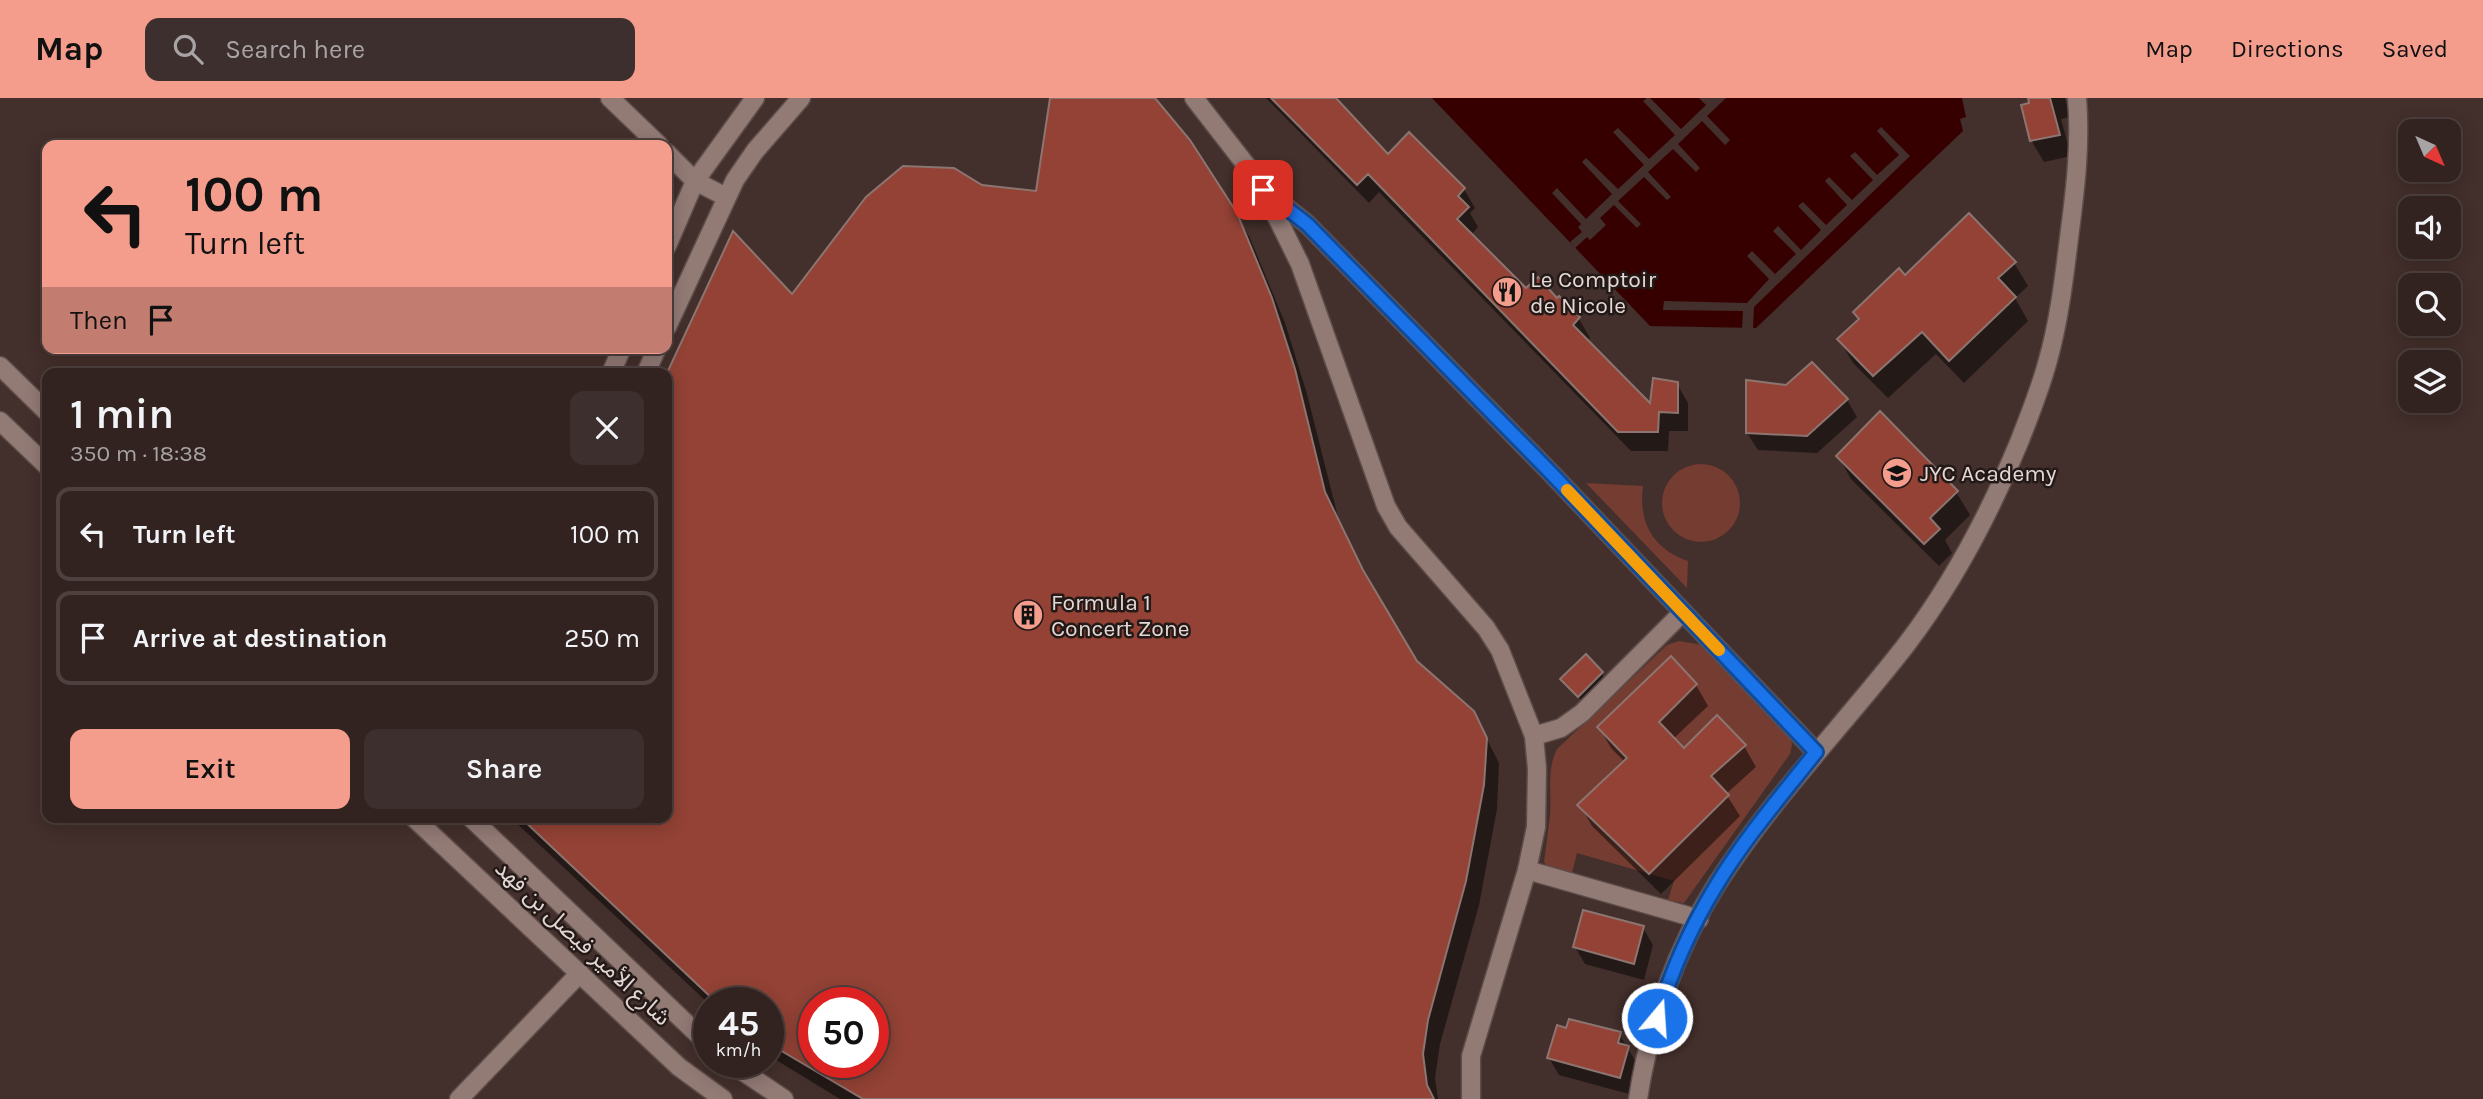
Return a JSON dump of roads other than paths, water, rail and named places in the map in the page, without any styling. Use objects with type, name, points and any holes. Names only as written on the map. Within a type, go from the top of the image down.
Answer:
[{"type":"main road","points":[[610,98],[654,140]]},
{"type":"main road","points":[[672,234],[695,181],[755,98]]},
{"type":"main road","points":[[672,316],[726,197],[755,151],[801,98]]},
{"type":"main road","points":[[1194,98],[1263,190],[1300,264],[1386,506],[1398,527],[1486,628],[1500,650],[1534,736],[1537,769],[1536,827],[1527,870],[1471,1056],[1471,1099]]},
{"type":"main road","points":[[1639,1099],[1650,1043],[1665,994],[1687,940],[1716,886],[1749,838],[1816,752],[1907,644],[1957,572],[1989,512],[2010,464],[2048,360],[2057,318],[2076,191],[2077,98]]},
{"type":"main road","points":[[672,158],[695,181],[726,197]]},
{"type":"main road","points":[[1263,190],[1307,224],[1683,611],[1816,752]]},
{"type":"main road","points":[[0,366],[42,407]]},
{"type":"main road","points":[[0,421],[42,461]]},
{"type":"main road","points":[[1534,736],[1560,728],[1582,713],[1683,611]]},
{"type":"main road","name":"شارع الأمير فيصل بن فهد","points":[[419,823],[679,1067],[723,1099]]},
{"type":"main road","name":"شارع الأمير فيصل بن فهد","points":[[477,823],[693,1030]]},
{"type":"main road","points":[[1527,870],[1699,919]]},
{"type":"main road","points":[[459,1099],[580,973]]},
{"type":"main road","points":[[753,1078],[784,1099]]},
{"type":"place","name":"Le Comptoir de Nicole","points":[[1507,292]]},
{"type":"place","name":"JYC Academy","points":[[1897,473]]},
{"type":"place","name":"Formula 1 Concert Zone","points":[[1028,615]]}]
